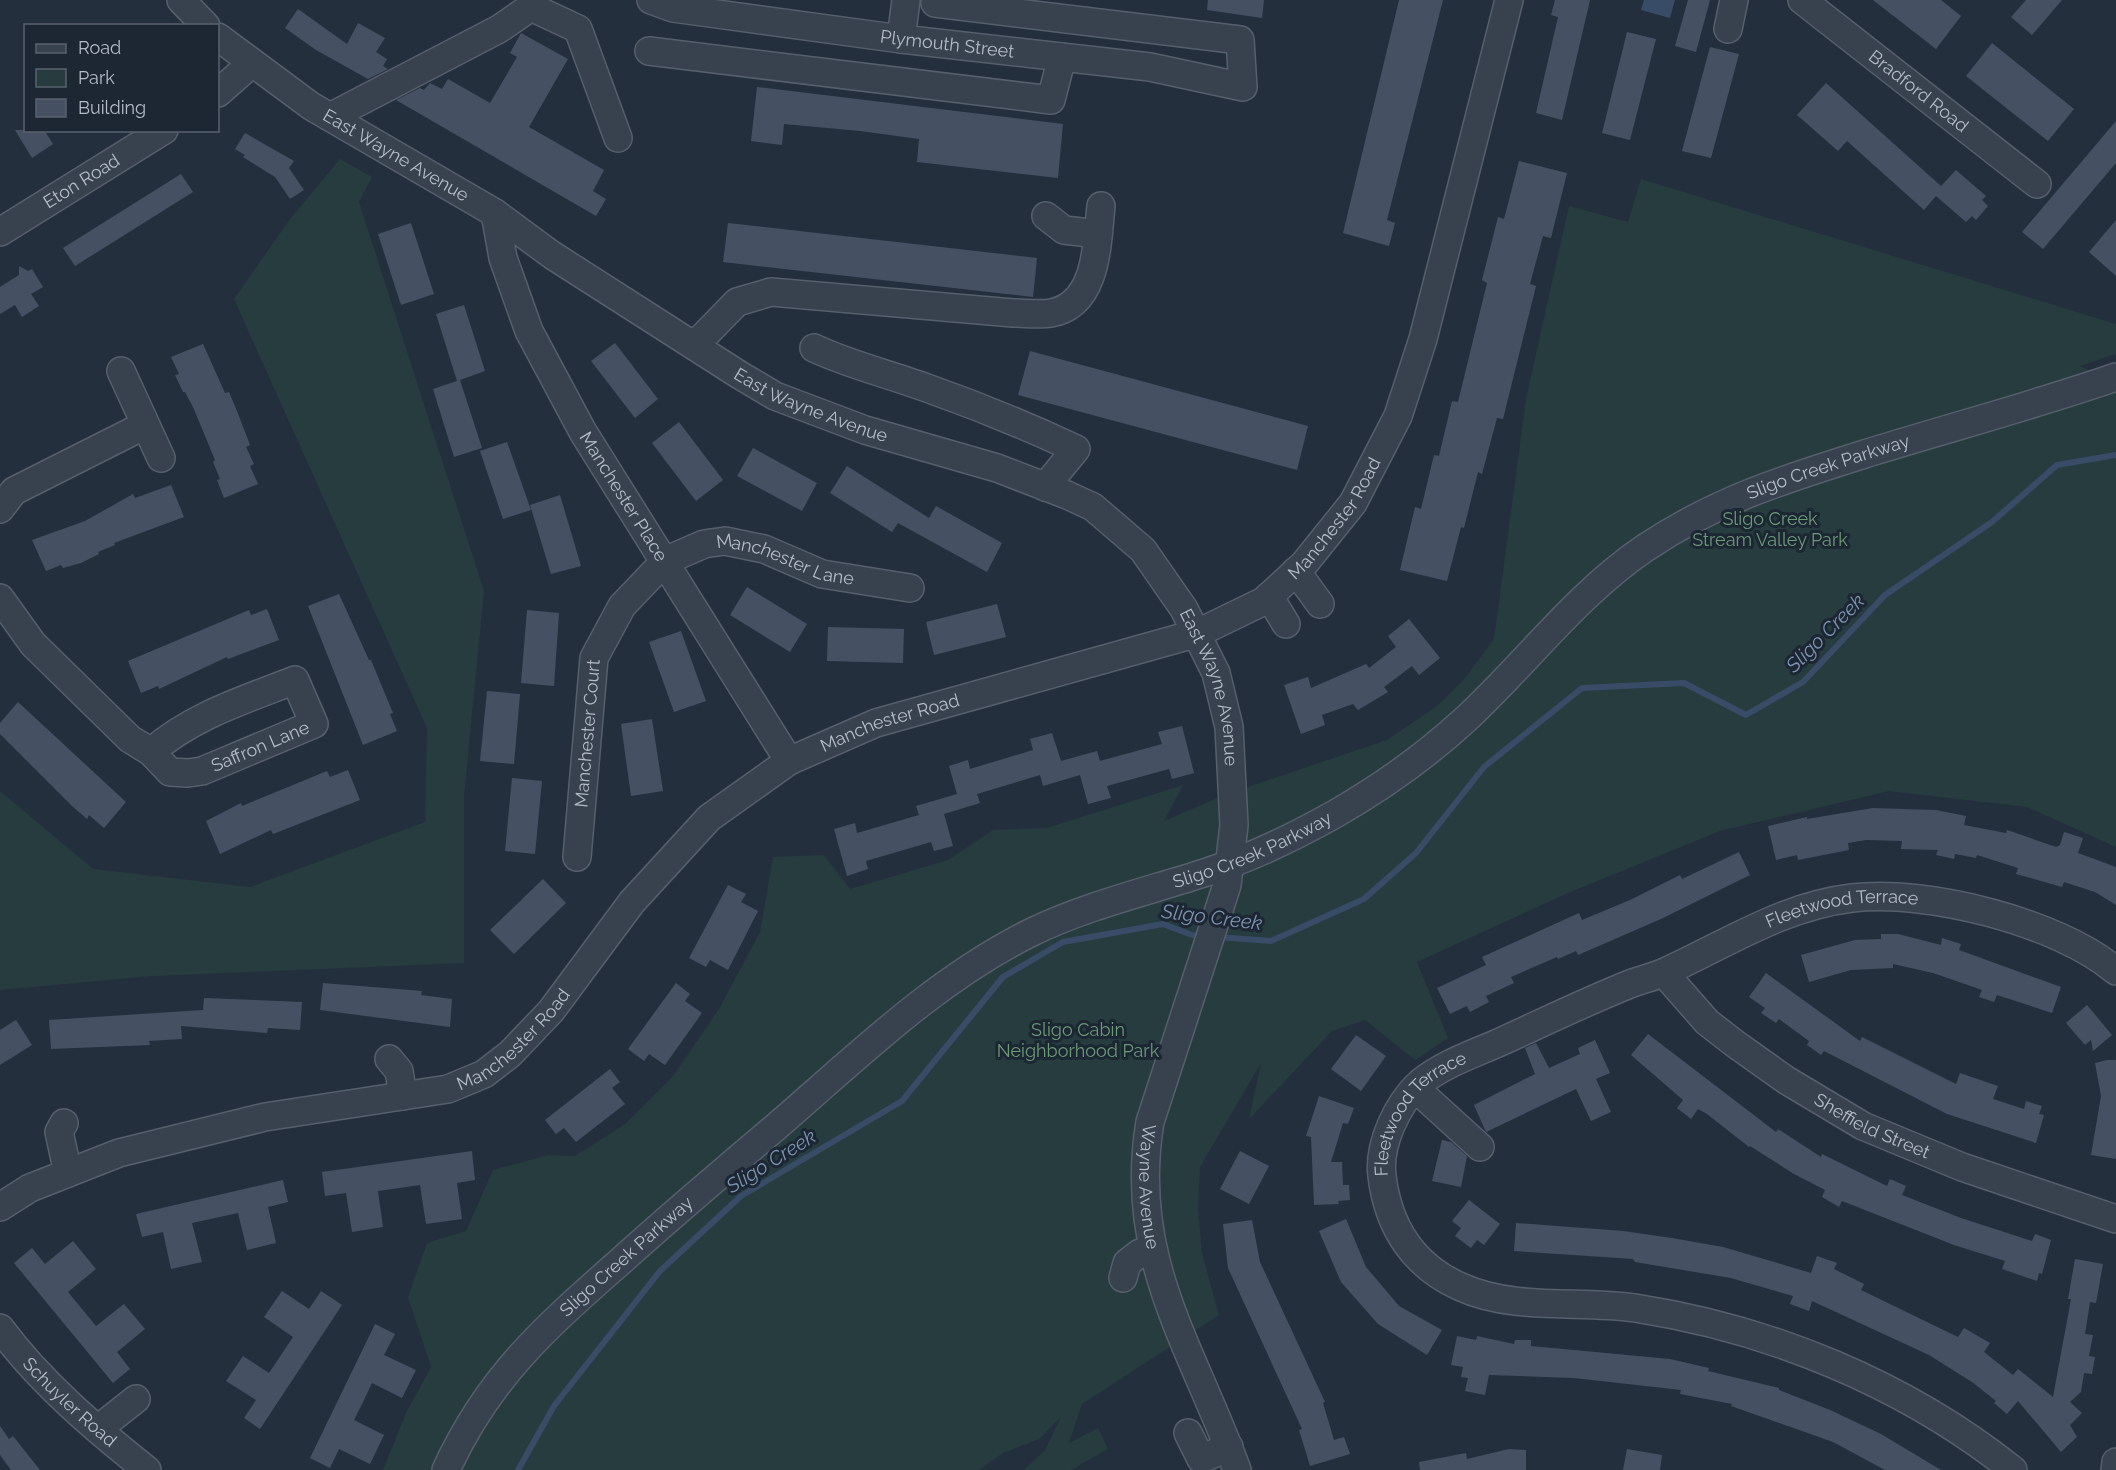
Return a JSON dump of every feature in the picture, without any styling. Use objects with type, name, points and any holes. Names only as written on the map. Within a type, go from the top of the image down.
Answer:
[{"type":"street","points":[[181,0],[204,24]]},
{"type":"street","name":"Plymouth Street","points":[[651,0],[673,8],[901,39],[1150,67],[1243,87],[1240,40],[935,3]]},
{"type":"street","points":[[901,39],[906,0]]},
{"type":"street","name":"Manchester Road","points":[[0,1207],[30,1188],[119,1153],[265,1116],[448,1089],[484,1074],[510,1054],[551,1011],[632,902],[709,818],[789,761],[876,723],[1198,633],[1269,596],[1296,572],[1353,503],[1398,416],[1423,339],[1509,0]]},
{"type":"street","points":[[1728,29],[1734,0]]},
{"type":"street","name":"Bradford Road","points":[[1802,0],[2037,184]]},
{"type":"street","points":[[330,117],[499,29],[531,7],[578,29],[618,138]]},
{"type":"street","name":"East Wayne Avenue","points":[[219,38],[330,117],[495,213],[552,255],[738,374],[808,410],[865,430],[997,468],[1093,507],[1143,550],[1198,633],[1216,673],[1229,728],[1234,825],[1231,864]]},
{"type":"street","points":[[649,51],[1051,100],[1062,57]]},
{"type":"street","points":[[219,92],[252,63]]},
{"type":"street","name":"Eton Road","points":[[0,232],[162,132]]},
{"type":"street","points":[[695,345],[737,302],[771,292],[1013,313],[1052,313],[1075,300],[1091,277],[1101,206]]},
{"type":"street","name":"Manchester Place","points":[[495,213],[503,258],[529,331],[583,432],[789,761]]},
{"type":"street","points":[[1046,216],[1064,230],[1098,234]]},
{"type":"street","points":[[814,348],[842,361],[925,387],[1008,417],[1076,449],[1046,487]]},
{"type":"street","points":[[122,371],[161,458]]},
{"type":"street","name":"Sligo Creek Parkway","points":[[446,1470],[460,1437],[492,1388],[540,1333],[925,999],[976,964],[1028,934],[1081,910],[1231,864],[1296,835],[1337,813],[1422,757],[1470,716],[1579,601],[1612,572],[1685,522],[1729,499],[1819,468],[2116,377]]},
{"type":"street","points":[[0,509],[14,491],[146,425]]},
{"type":"street","name":"Manchester Lane","points":[[665,561],[704,544],[725,541],[764,549],[822,574],[910,588]]},
{"type":"street","name":"Manchester Court","points":[[577,857],[594,658],[622,606],[665,561]]},
{"type":"street","points":[[1296,572],[1320,604]]},
{"type":"street","points":[[1269,596],[1286,624]]},
{"type":"street","name":"Saffron Lane","points":[[0,598],[33,644],[130,739],[151,752],[170,772],[202,771],[314,724],[295,680],[213,711],[166,738],[151,752]]},
{"type":"street","name":"Wayne Avenue","points":[[1231,864],[1220,909],[1159,1089],[1146,1147],[1145,1198],[1152,1250],[1170,1310],[1233,1459]]},
{"type":"street","name":"Fleetwood Terrace","points":[[2013,1470],[1978,1442],[1875,1383],[1800,1351],[1702,1320],[1630,1308],[1511,1300],[1463,1288],[1437,1274],[1404,1243],[1386,1207],[1381,1169],[1389,1128],[1415,1088],[1425,1079],[1477,1052],[1631,984],[1664,973],[1764,922],[1808,906],[1854,897],[1924,897],[2022,922],[2097,955],[2116,971]]},
{"type":"street","name":"Sheffield Street","points":[[1664,973],[1707,1022],[1786,1080],[1863,1126],[1962,1167],[2116,1220]]},
{"type":"street","points":[[389,1059],[399,1071],[403,1096]]},
{"type":"street","points":[[1415,1088],[1480,1147]]},
{"type":"street","points":[[64,1123],[59,1132],[68,1173]]},
{"type":"street","points":[[1123,1278],[1127,1263],[1140,1253],[1152,1250]]},
{"type":"street","name":"Schuyler Road","points":[[0,1328],[14,1347],[53,1387],[147,1470]]},
{"type":"street","points":[[98,1429],[136,1399]]},
{"type":"street","points":[[1188,1433],[1201,1459],[1233,1459]]},
{"type":"street","points":[[2115,1470],[2116,1462]]},
{"type":"green space","points":[[340,159],[372,177],[359,202],[484,591],[464,796],[464,963],[152,976],[0,990],[0,791],[93,869],[250,887],[425,822],[427,728],[234,299],[290,219]]},
{"type":"green space","name":"Sligo Creek Stream Valley Park","points":[[1641,179],[2116,324],[2116,354],[2080,366],[2095,373],[2116,365],[2116,847],[2027,807],[1889,791],[1720,831],[1568,893],[1417,962],[1448,1038],[1415,1060],[1365,1020],[1332,1031],[1249,1119],[1261,1063],[1200,1167],[1198,1210],[1202,1253],[1219,1315],[1082,1404],[1069,1443],[1098,1428],[1108,1449],[1071,1470],[1024,1470],[1045,1450],[1061,1417],[1039,1439],[1003,1453],[979,1470],[383,1470],[406,1413],[431,1367],[408,1297],[427,1243],[466,1231],[493,1170],[548,1155],[575,1156],[625,1124],[673,1076],[719,1009],[760,932],[773,857],[824,855],[850,889],[948,860],[993,830],[1047,828],[1183,785],[1164,821],[1227,794],[1387,740],[1437,706],[1465,678],[1494,639],[1526,399],[1569,206],[1628,222]]},
{"type":"water","points":[[1644,0],[1675,0],[1670,18],[1641,10]]},
{"type":"building","points":[[1208,0],[1264,0],[1262,18],[1207,10]]},
{"type":"building","points":[[1399,0],[1443,0],[1387,220],[1395,223],[1389,246],[1343,233]]},
{"type":"building","points":[[1555,0],[1590,0],[1562,120],[1536,113],[1558,17],[1551,15]]},
{"type":"building","points":[[1688,0],[1710,0],[1696,52],[1675,46]]},
{"type":"building","points":[[1873,0],[1941,0],[1961,16],[1936,49]]},
{"type":"building","points":[[2026,0],[2062,0],[2032,35],[2011,17]]},
{"type":"building","points":[[298,9],[347,44],[358,23],[385,38],[376,52],[387,59],[383,66],[388,69],[368,79],[316,50],[285,28]]},
{"type":"building","points":[[1627,32],[1656,39],[1630,140],[1602,133]]},
{"type":"building","points":[[521,33],[568,59],[529,127],[604,170],[593,191],[606,199],[596,216],[396,100],[420,88],[424,90],[430,83],[442,89],[448,79],[490,103],[517,57],[510,53]]},
{"type":"building","points":[[1992,43],[2074,109],[2048,141],[1966,76]]},
{"type":"building","points":[[1710,47],[1739,54],[1711,158],[1682,151]]},
{"type":"building","points":[[1826,83],[1941,186],[1956,170],[1986,196],[1982,200],[1988,206],[1976,220],[1972,216],[1966,222],[1936,196],[1924,210],[1847,141],[1838,151],[1797,115]]},
{"type":"building","points":[[757,87],[1063,124],[1058,178],[917,162],[919,139],[860,131],[784,124],[782,145],[751,141]]},
{"type":"building","points":[[2116,121],[2116,163],[2043,249],[2022,232]]},
{"type":"building","points":[[15,130],[45,132],[53,144],[32,158]]},
{"type":"building","points":[[245,133],[294,161],[289,168],[304,190],[290,199],[275,177],[243,157],[245,155],[235,149]]},
{"type":"building","points":[[1519,161],[1567,173],[1551,238],[1543,236],[1530,284],[1536,286],[1503,419],[1497,418],[1482,474],[1478,472],[1464,528],[1461,527],[1447,581],[1400,570],[1415,507],[1421,509],[1434,455],[1439,456],[1452,401],[1458,402],[1487,283],[1482,280],[1498,217],[1504,219]]},
{"type":"building","points":[[181,174],[193,192],[75,266],[63,248]]},
{"type":"building","points":[[2116,220],[2116,276],[2089,252]]},
{"type":"building","points":[[411,223],[434,294],[401,305],[378,234]]},
{"type":"building","points":[[728,223],[1037,258],[1033,297],[723,262]]},
{"type":"building","points":[[19,266],[28,271],[32,269],[43,287],[31,294],[39,306],[22,317],[15,305],[0,314],[0,287],[19,275]]},
{"type":"building","points":[[464,305],[485,371],[460,380],[482,448],[454,457],[433,389],[457,381],[436,314]]},
{"type":"building","points":[[615,343],[658,399],[635,418],[591,361]]},
{"type":"building","points":[[203,344],[225,393],[229,392],[237,411],[250,445],[246,447],[254,464],[250,466],[258,484],[224,498],[217,480],[220,479],[213,462],[215,460],[193,407],[175,375],[179,374],[171,357]]},
{"type":"building","points":[[1030,351],[1308,426],[1297,470],[1018,395]]},
{"type":"building","points":[[679,422],[723,480],[696,501],[652,443]]},
{"type":"building","points":[[507,442],[531,510],[503,519],[480,451]]},
{"type":"building","points":[[753,448],[817,483],[802,511],[737,476]]},
{"type":"building","points":[[847,466],[929,518],[936,506],[1002,543],[987,572],[898,523],[892,532],[830,493]]},
{"type":"building","points":[[171,485],[184,517],[114,543],[115,545],[81,563],[63,568],[61,565],[46,571],[32,540],[85,521],[133,494],[135,498]]},
{"type":"building","points":[[560,495],[581,566],[551,574],[530,505]]},
{"type":"building","points":[[747,587],[807,624],[790,652],[730,615]]},
{"type":"building","points":[[339,594],[371,660],[393,713],[390,714],[397,731],[363,745],[308,606]]},
{"type":"building","points":[[997,604],[1006,637],[934,655],[926,622]]},
{"type":"building","points":[[267,609],[279,640],[228,659],[227,657],[159,689],[158,686],[141,693],[128,661],[249,610],[251,615]]},
{"type":"building","points":[[527,610],[559,613],[554,686],[521,683]]},
{"type":"building","points":[[1409,619],[1440,658],[1419,675],[1412,666],[1384,687],[1388,692],[1358,710],[1353,704],[1322,715],[1325,725],[1301,734],[1284,685],[1308,677],[1311,688],[1366,664],[1369,668],[1396,647],[1388,636]]},
{"type":"building","points":[[828,627],[904,629],[903,663],[827,661]]},
{"type":"building","points":[[681,631],[706,701],[674,712],[649,642]]},
{"type":"building","points":[[487,691],[520,694],[514,764],[480,761]]},
{"type":"building","points":[[18,702],[126,802],[104,828],[89,815],[87,819],[72,806],[0,734],[0,723]]},
{"type":"building","points":[[652,719],[663,791],[631,796],[621,724]]},
{"type":"building","points":[[1182,726],[1194,773],[1172,779],[1169,769],[1107,786],[1111,798],[1088,804],[1080,775],[1043,786],[1040,775],[977,794],[980,803],[944,814],[953,846],[934,851],[931,842],[866,861],[868,869],[847,876],[834,829],[855,823],[857,833],[919,815],[916,806],[957,794],[949,766],[968,760],[970,769],[1033,750],[1030,739],[1052,733],[1061,761],[1097,751],[1100,761],[1162,744],[1158,732]]},
{"type":"building","points":[[348,770],[360,800],[273,834],[271,830],[220,854],[206,821],[241,803],[242,806],[327,771],[330,777]]},
{"type":"building","points":[[512,778],[542,781],[535,854],[505,851]]},
{"type":"building","points":[[1873,808],[1936,810],[1966,816],[1964,825],[2006,833],[2007,830],[2056,847],[2060,845],[2064,832],[2083,838],[2078,853],[2116,867],[2116,905],[2095,892],[2064,882],[2062,887],[2016,874],[2018,868],[1977,855],[1976,858],[1955,854],[1954,859],[1936,855],[1938,850],[1901,849],[1902,841],[1866,840],[1848,843],[1849,850],[1798,860],[1797,855],[1776,860],[1768,826],[1807,817],[1807,819]]},
{"type":"building","points":[[1739,852],[1750,875],[1661,919],[1578,955],[1576,951],[1558,959],[1557,957],[1511,977],[1514,983],[1486,996],[1489,1002],[1470,1012],[1467,1006],[1450,1014],[1437,988],[1486,965],[1482,957],[1579,913],[1582,920],[1630,900],[1680,875],[1682,879]]},
{"type":"building","points":[[543,879],[566,903],[514,954],[490,930]]},
{"type":"building","points":[[728,885],[746,894],[741,902],[758,911],[728,970],[710,960],[706,967],[689,958]]},
{"type":"building","points":[[1881,934],[1898,934],[1941,945],[1942,938],[1961,944],[1959,950],[2061,987],[2052,1013],[1997,995],[1994,1002],[1979,997],[1982,990],[1933,973],[1893,964],[1893,968],[1851,970],[1809,982],[1801,955],[1855,940],[1881,939]]},
{"type":"building","points":[[1766,973],[1860,1041],[1862,1037],[1956,1084],[1960,1073],[1998,1086],[1993,1099],[2024,1109],[2026,1101],[2042,1106],[2039,1114],[2044,1115],[2036,1143],[1947,1114],[1824,1051],[1821,1055],[1807,1045],[1809,1041],[1779,1019],[1776,1023],[1761,1013],[1765,1008],[1749,997]]},
{"type":"building","points":[[323,983],[422,991],[421,995],[452,999],[450,1027],[320,1010]]},
{"type":"building","points":[[676,983],[690,994],[685,1001],[702,1013],[665,1065],[649,1054],[644,1061],[628,1049]]},
{"type":"building","points":[[204,998],[302,1002],[300,1030],[268,1028],[267,1033],[181,1026],[182,1039],[149,1041],[150,1045],[51,1049],[49,1020],[203,1010]]},
{"type":"building","points":[[2087,1005],[2112,1035],[2093,1051],[2091,1040],[2085,1045],[2066,1023]]},
{"type":"building","points":[[16,1020],[32,1045],[0,1065],[0,1030]]},
{"type":"building","points":[[1648,1034],[1776,1132],[1778,1129],[1821,1157],[1822,1154],[1887,1186],[1890,1179],[1906,1186],[1902,1195],[1961,1218],[2032,1241],[2035,1234],[2051,1240],[2042,1274],[2039,1273],[2037,1281],[2002,1269],[2005,1261],[1954,1245],[1842,1201],[1839,1207],[1822,1197],[1825,1190],[1749,1147],[1707,1114],[1698,1109],[1691,1119],[1677,1108],[1683,1100],[1631,1055]]},
{"type":"building","points":[[1356,1035],[1386,1056],[1361,1091],[1331,1069]]},
{"type":"building","points":[[1595,1040],[1610,1073],[1596,1079],[1611,1112],[1591,1121],[1576,1089],[1486,1132],[1474,1105],[1535,1074],[1525,1048],[1536,1043],[1549,1068],[1580,1054],[1578,1048]]},
{"type":"building","points":[[2116,1060],[2116,1159],[2091,1155],[2101,1096],[2095,1063]]},
{"type":"building","points":[[610,1069],[620,1082],[612,1088],[625,1104],[576,1142],[564,1128],[556,1134],[545,1120]]},
{"type":"building","points":[[1319,1096],[1354,1108],[1348,1124],[1343,1123],[1331,1162],[1342,1162],[1343,1185],[1349,1185],[1350,1200],[1338,1201],[1339,1204],[1314,1205],[1311,1137],[1306,1136]]},
{"type":"building","points":[[1442,1140],[1451,1142],[1467,1156],[1461,1187],[1432,1181]]},
{"type":"building","points":[[472,1151],[475,1180],[457,1183],[462,1219],[426,1224],[420,1185],[378,1191],[383,1227],[352,1232],[346,1193],[325,1196],[322,1172]]},
{"type":"building","points":[[1240,1151],[1269,1166],[1249,1204],[1220,1189]]},
{"type":"building","points":[[283,1180],[288,1202],[268,1207],[276,1243],[247,1250],[238,1213],[192,1223],[202,1262],[171,1269],[163,1232],[142,1237],[136,1214]]},
{"type":"building","points":[[1469,1200],[1500,1224],[1484,1245],[1477,1240],[1471,1248],[1455,1236],[1461,1228],[1452,1221]]},
{"type":"building","points":[[1346,1219],[1366,1267],[1399,1306],[1442,1330],[1427,1355],[1378,1324],[1341,1282],[1319,1231]]},
{"type":"building","points":[[1252,1220],[1260,1262],[1325,1402],[1323,1403],[1334,1440],[1344,1437],[1350,1454],[1310,1466],[1299,1430],[1302,1429],[1228,1268],[1223,1224]]},
{"type":"building","points":[[1516,1223],[1623,1231],[1672,1238],[1723,1247],[1811,1273],[1817,1256],[1837,1263],[1834,1269],[1864,1284],[1861,1290],[1958,1337],[1964,1328],[1990,1343],[1984,1352],[2013,1375],[2018,1369],[2053,1397],[2071,1299],[2068,1299],[2075,1259],[2103,1264],[2096,1303],[2090,1302],[2085,1334],[2093,1335],[2089,1356],[2095,1357],[2092,1374],[2084,1373],[2081,1392],[2070,1402],[2082,1413],[2070,1425],[2077,1437],[2061,1452],[2018,1401],[2007,1414],[1994,1403],[1996,1401],[1972,1382],[1929,1355],[1812,1301],[1809,1311],[1790,1304],[1793,1296],[1731,1278],[1635,1262],[1633,1259],[1514,1251]]},
{"type":"building","points":[[73,1241],[96,1269],[68,1292],[96,1326],[124,1304],[145,1329],[117,1352],[130,1369],[113,1383],[14,1263],[32,1248],[45,1264]]},
{"type":"building","points":[[282,1291],[309,1309],[321,1291],[342,1305],[260,1429],[244,1418],[256,1400],[226,1381],[243,1356],[269,1373],[293,1337],[264,1317]]},
{"type":"building","points":[[375,1324],[395,1334],[384,1355],[416,1370],[402,1398],[372,1383],[354,1420],[384,1435],[370,1464],[339,1449],[330,1468],[310,1458]]},
{"type":"building","points":[[1457,1336],[1476,1340],[1477,1336],[1514,1344],[1515,1340],[1531,1340],[1531,1346],[1670,1359],[1709,1368],[1708,1371],[1779,1388],[1779,1390],[1830,1410],[1881,1434],[1941,1470],[1885,1470],[1833,1442],[1731,1406],[1732,1404],[1680,1394],[1681,1390],[1574,1378],[1489,1375],[1485,1395],[1465,1391],[1468,1378],[1461,1377],[1463,1367],[1451,1365]]},
{"type":"building","points":[[0,1426],[9,1439],[13,1436],[40,1470],[11,1470],[0,1455]]},
{"type":"building","points":[[1509,1449],[1526,1450],[1526,1470],[1420,1470],[1419,1462],[1466,1453],[1467,1459]]},
{"type":"building","points":[[1627,1449],[1662,1455],[1660,1470],[1623,1470]]},
{"type":"waterway","name":"Sligo Creek","points":[[1218,937],[1271,941],[1364,899],[1416,853],[1484,767],[1582,688],[1684,683],[1746,715],[1803,682],[1885,595],[1992,522],[2057,465],[2116,455]]},
{"type":"waterway","name":"Sligo Creek","points":[[518,1470],[554,1406],[660,1271],[741,1196],[902,1101],[1003,977],[1063,942],[1163,924],[1192,935],[1205,936]]},
{"type":"park label","name":"Sligo Cabin Neighborhood Park","points":[[1078,1040]]}]
